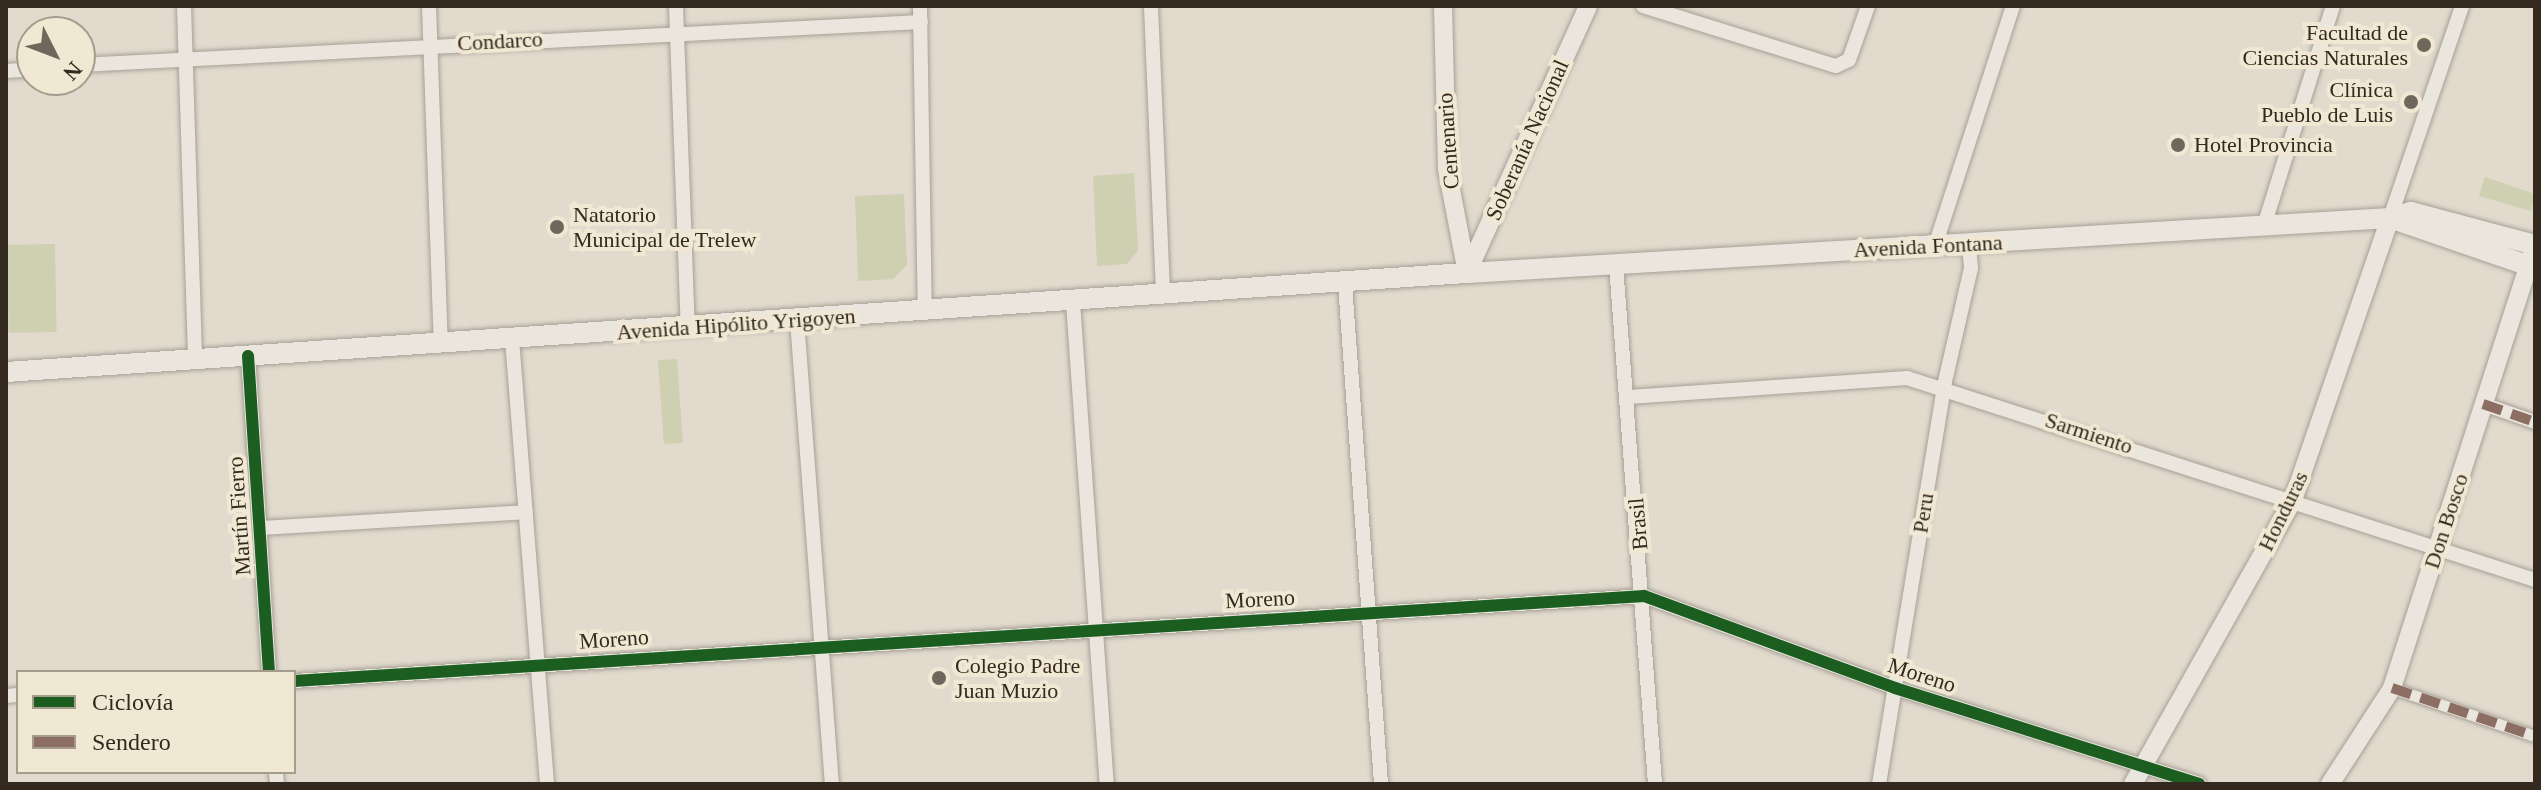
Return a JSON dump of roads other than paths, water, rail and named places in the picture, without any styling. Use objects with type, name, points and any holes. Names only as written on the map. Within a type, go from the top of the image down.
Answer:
[{"type":"main road","name":"Avenida Fontana","points":[[1467,273],[2428,214],[2533,256]]},
{"type":"main road","name":"Avenida Hipólito Yrigoyen","points":[[6,372],[1345,284],[1467,273]]},
{"type":"street","points":[[184,6],[195,360]]},
{"type":"street","points":[[429,6],[441,344]]},
{"type":"street","points":[[676,6],[688,327]]},
{"type":"street","points":[[920,6],[925,312]]},
{"type":"street","points":[[1151,6],[1163,296]]},
{"type":"street","name":"Centenario","points":[[1443,6],[1447,169],[1467,273]]},
{"type":"street","name":"Soberanía Nacional","points":[[1467,273],[1588,6]]},
{"type":"street","points":[[1643,6],[1836,66],[1849,60],[1868,6]]},
{"type":"street","points":[[1935,246],[2013,6]]},
{"type":"street","points":[[2264,226],[2333,6]]},
{"type":"street","points":[[2390,218],[2462,6]]},
{"type":"street","name":"Condarco","points":[[96,64],[677,31],[921,22]]},
{"type":"street","name":"Honduras","points":[[2133,784],[2293,500],[2390,218]]},
{"type":"street","name":"Peru","points":[[1879,784],[1944,386],[1971,268],[1969,244]]},
{"type":"street","name":"Don Bosco","points":[[2330,784],[2392,688],[2533,256]]},
{"type":"street","name":"Brasil","points":[[1616,265],[1644,596],[1655,784]]},
{"type":"street","points":[[1345,284],[1381,784]]},
{"type":"street","points":[[1073,302],[1107,784]]},
{"type":"street","points":[[797,320],[832,784]]},
{"type":"street","points":[[512,339],[547,784]]},
{"type":"street","name":"Martín Fierro","points":[[248,356],[269,670]]},
{"type":"street","name":"Sarmiento","points":[[1628,397],[1907,378],[1944,386],[2535,580]]},
{"type":"street","points":[[2483,404],[2535,422]]},
{"type":"street","points":[[260,528],[526,512]]},
{"type":"street","name":"Moreno","points":[[296,681],[1644,596],[1895,688],[2199,784]]},
{"type":"street","points":[[2392,688],[2535,736]]},
{"type":"place","name":"Facultad de Ciencias Naturales","points":[[2424,45]]},
{"type":"place","name":"Clínica Pueblo de Luis","points":[[2411,102]]},
{"type":"place","name":"Hotel Provincia","points":[[2178,145]]},
{"type":"place","name":"Natatorio Municipal de Trelew","points":[[557,227]]},
{"type":"place","name":"Colegio Padre Juan Muzio","points":[[939,678]]}]
